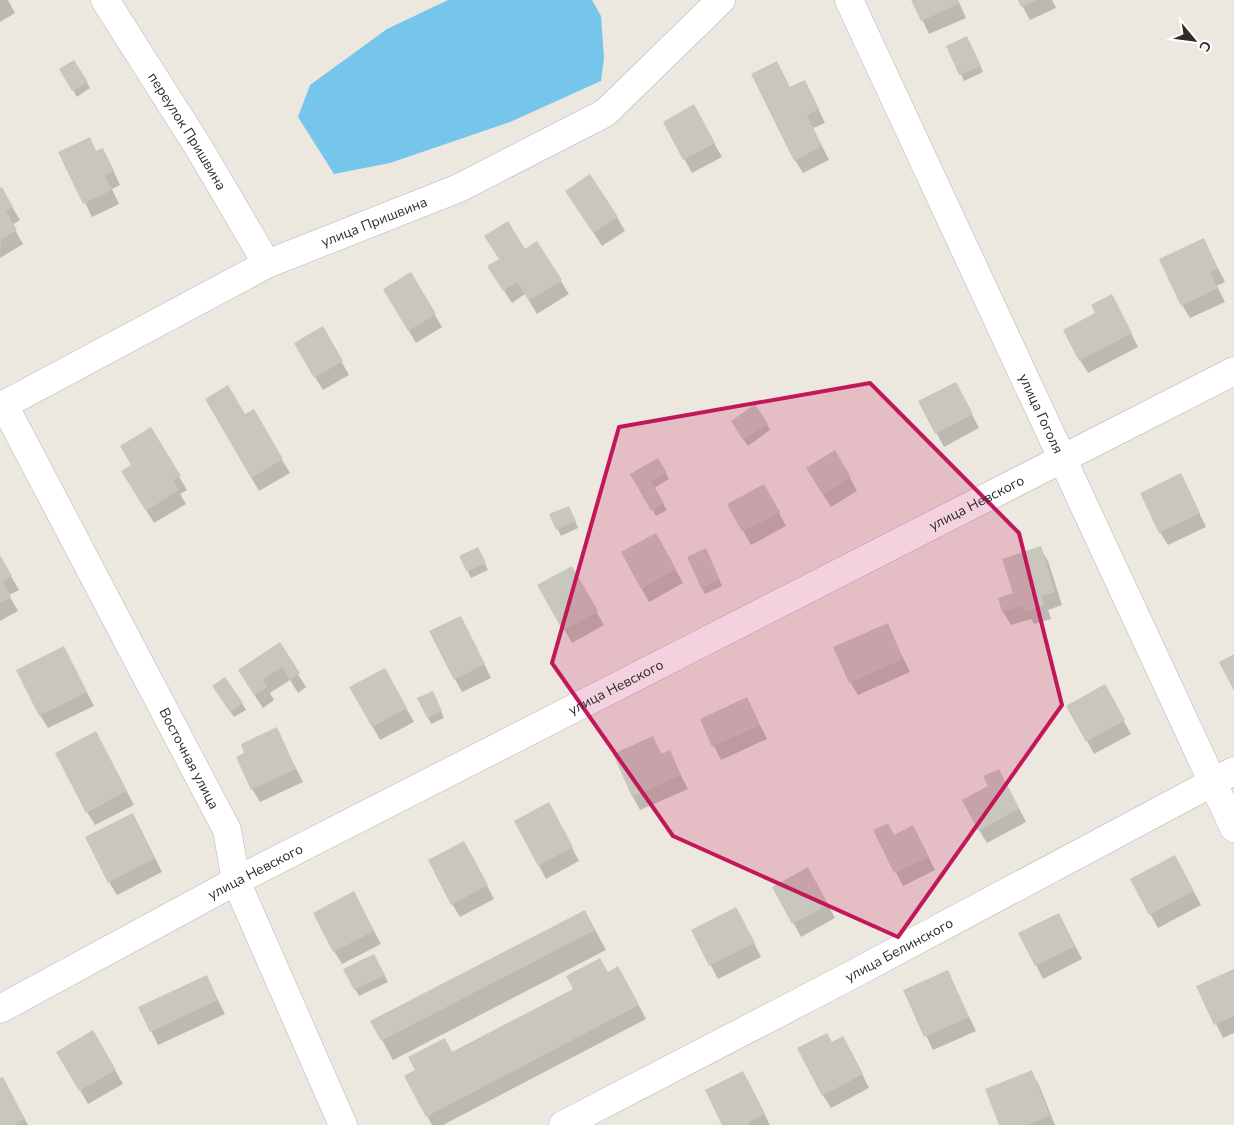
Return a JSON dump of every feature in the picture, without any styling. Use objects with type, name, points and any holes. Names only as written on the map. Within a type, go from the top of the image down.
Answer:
[{"type":"street","name":"переулок Пришвина","points":[[105,0],[199,148],[266,264]]},
{"type":"street","name":"улица Пришвина","points":[[2,406],[266,264],[459,188],[605,113],[721,0]]},
{"type":"street","name":"улица Гоголя","points":[[848,0],[1064,460],[1223,776],[1234,828]]},
{"type":"street","name":"улица Невского","points":[[0,1009],[236,881],[1234,372]]},
{"type":"street","name":"Восточная улица","points":[[2,406],[227,830],[236,881],[343,1125]]},
{"type":"street","name":"улица Белинского","points":[[563,1125],[853,974],[1223,776]]},
{"type":"highlighted area","points":[[870,383],[1019,533],[1062,705],[898,937],[673,836],[552,663],[619,427]]},
{"type":"water","points":[[448,0],[592,0],[601,16],[604,58],[601,81],[510,122],[390,163],[334,174],[298,117],[310,85],[387,29]]},
{"type":"building","points":[[911,0],[957,0],[959,4],[921,21]]},
{"type":"building","points":[[1018,0],[1037,0],[1021,7]]},
{"type":"building","points":[[967,36],[981,66],[959,75],[946,46]]},
{"type":"building","points":[[74,60],[88,82],[72,91],[59,69]]},
{"type":"building","points":[[777,61],[790,87],[805,80],[819,109],[807,115],[822,146],[794,161],[751,74]]},
{"type":"building","points":[[694,104],[715,143],[683,160],[663,122]]},
{"type":"building","points":[[90,137],[96,151],[103,148],[114,171],[105,176],[112,190],[83,204],[58,152]]},
{"type":"building","points":[[590,174],[618,217],[593,233],[565,191]]},
{"type":"building","points":[[2,187],[13,207],[6,211],[17,230],[0,240],[0,188]]},
{"type":"building","points":[[508,221],[525,249],[537,241],[562,280],[529,301],[517,282],[503,291],[487,266],[499,259],[484,236]]},
{"type":"building","points":[[1204,238],[1218,269],[1210,272],[1218,288],[1181,306],[1159,259]]},
{"type":"building","points":[[411,272],[436,314],[408,331],[383,289]]},
{"type":"building","points":[[1112,294],[1132,333],[1079,361],[1063,330],[1095,313],[1091,305]]},
{"type":"building","points":[[323,326],[343,361],[314,378],[294,343]]},
{"type":"building","points":[[956,382],[973,414],[935,434],[918,401]]},
{"type":"building","points":[[228,385],[245,414],[254,409],[283,459],[251,478],[205,399]]},
{"type":"building","points":[[755,404],[768,424],[743,440],[731,421]]},
{"type":"building","points":[[151,427],[181,476],[173,480],[179,490],[146,511],[121,471],[131,465],[120,446]]},
{"type":"building","points":[[835,450],[851,477],[823,495],[806,468]]},
{"type":"building","points":[[658,458],[667,473],[651,481],[664,503],[651,511],[630,474]]},
{"type":"building","points":[[1181,473],[1200,513],[1159,533],[1140,493]]},
{"type":"building","points":[[764,484],[780,512],[742,532],[727,504]]},
{"type":"building","points":[[569,506],[576,521],[556,530],[549,514]]},
{"type":"building","points":[[656,533],[676,569],[641,589],[621,552]]},
{"type":"building","points":[[1041,546],[1055,592],[1041,596],[1044,605],[1025,612],[1023,606],[1002,612],[998,598],[1013,593],[1002,559]]},
{"type":"building","points":[[478,547],[486,563],[467,572],[459,556]]},
{"type":"building","points":[[706,548],[720,580],[701,588],[687,557]]},
{"type":"building","points":[[0,555],[12,576],[3,581],[11,597],[0,603]]},
{"type":"building","points":[[572,566],[598,611],[563,631],[537,585]]},
{"type":"building","points":[[461,616],[485,664],[454,680],[429,631]]},
{"type":"building","points":[[888,623],[903,659],[849,683],[833,647]]},
{"type":"building","points":[[280,642],[300,673],[290,680],[282,667],[263,680],[267,687],[254,695],[238,670]]},
{"type":"building","points":[[64,646],[87,692],[39,716],[16,670]]},
{"type":"building","points":[[1234,654],[1234,691],[1219,662]]},
{"type":"building","points":[[385,668],[407,708],[372,727],[349,687]]},
{"type":"building","points":[[225,677],[243,703],[230,712],[212,686]]},
{"type":"building","points":[[1105,684],[1125,720],[1086,742],[1066,706]]},
{"type":"building","points":[[433,691],[442,711],[427,718],[417,698]]},
{"type":"building","points":[[747,697],[760,725],[712,747],[700,719]]},
{"type":"building","points":[[277,727],[296,769],[251,790],[236,757],[244,753],[241,744]]},
{"type":"building","points":[[96,731],[127,791],[86,813],[55,753]]},
{"type":"building","points":[[653,736],[661,754],[670,750],[681,775],[632,797],[613,754]]},
{"type":"building","points":[[999,769],[1019,809],[978,831],[962,800],[988,786],[983,776]]},
{"type":"building","points":[[549,802],[573,847],[538,866],[514,821]]},
{"type":"building","points":[[133,813],[155,858],[108,883],[85,837]]},
{"type":"building","points":[[888,823],[894,835],[913,825],[929,857],[894,873],[873,830]]},
{"type":"building","points":[[464,841],[488,885],[451,905],[428,860]]},
{"type":"building","points":[[1175,855],[1194,891],[1149,915],[1130,879]]},
{"type":"building","points":[[808,867],[828,905],[792,924],[772,887]]},
{"type":"building","points":[[354,891],[374,931],[333,952],[313,913]]},
{"type":"building","points":[[736,907],[755,943],[709,966],[691,930]]},
{"type":"building","points":[[585,910],[595,930],[381,1041],[370,1021]]},
{"type":"building","points":[[1059,913],[1075,946],[1035,966],[1018,933]]},
{"type":"building","points":[[374,954],[385,975],[354,990],[343,969]]},
{"type":"building","points":[[600,958],[608,972],[618,966],[639,1005],[426,1117],[404,1076],[415,1070],[408,1057],[445,1038],[452,1052],[573,989],[566,976]]},
{"type":"building","points":[[1234,969],[1234,1016],[1214,1025],[1196,986]]},
{"type":"building","points":[[948,970],[969,1017],[924,1037],[903,990]]},
{"type":"building","points":[[207,975],[218,1000],[150,1032],[138,1007]]},
{"type":"building","points":[[93,1030],[116,1070],[79,1091],[56,1052]]},
{"type":"building","points":[[827,1033],[832,1042],[843,1036],[863,1074],[822,1096],[797,1048]]},
{"type":"building","points":[[1032,1070],[1050,1116],[1028,1125],[999,1125],[985,1089]]},
{"type":"building","points":[[743,1071],[765,1114],[748,1123],[749,1125],[722,1125],[705,1090]]},
{"type":"building","points":[[3,1077],[25,1119],[15,1125],[0,1125],[0,1078]]}]
